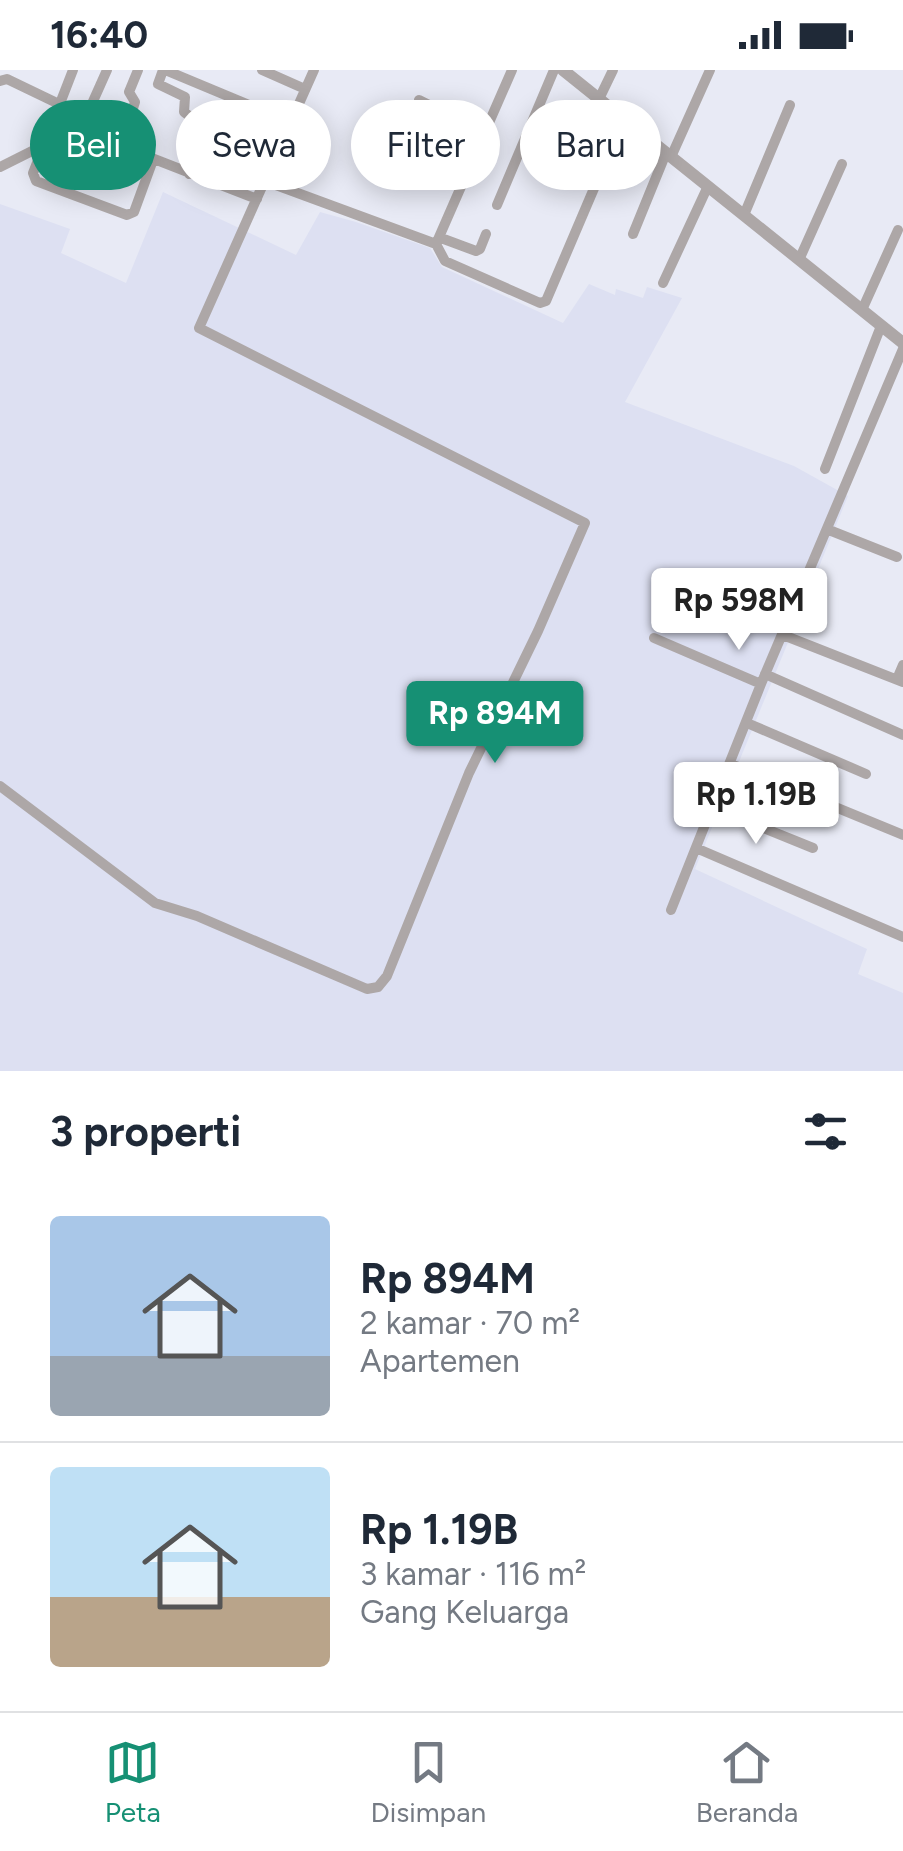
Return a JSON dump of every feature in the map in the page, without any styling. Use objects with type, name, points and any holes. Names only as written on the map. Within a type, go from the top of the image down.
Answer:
[{"type":"street","points":[[61,100],[74,70]]},
{"type":"street","points":[[94,100],[107,70]]},
{"type":"street","points":[[133,100],[129,92],[138,70]]},
{"type":"street","points":[[185,97],[158,84],[164,70],[237,100]]},
{"type":"street","points":[[262,70],[305,88]]},
{"type":"street","points":[[300,100],[314,70]]},
{"type":"street","points":[[500,100],[512,70]]},
{"type":"street","points":[[497,204],[554,70]]},
{"type":"street","points":[[564,70],[599,99],[613,70]]},
{"type":"street","points":[[633,234],[710,70]]},
{"type":"street","points":[[6,76],[56,100]]},
{"type":"street","points":[[185,100],[192,81]]},
{"type":"street","points":[[744,216],[790,105]]},
{"type":"street","points":[[661,148],[903,346],[671,910]]},
{"type":"street","points":[[0,168],[30,152]]},
{"type":"street","points":[[799,260],[842,164]]},
{"type":"street","points":[[664,282],[708,186]]},
{"type":"street","points":[[62,190],[128,216],[134,212],[142,190]]},
{"type":"street","points":[[231,190],[257,200]]},
{"type":"street","points":[[0,786],[155,903],[198,916],[373,990],[387,976],[469,773],[584,527],[585,523],[572,516],[199,328],[261,190]]},
{"type":"street","points":[[290,190],[476,251],[486,234]]},
{"type":"street","points":[[461,190],[439,241],[445,261],[540,303],[548,298],[594,190]]},
{"type":"street","points":[[862,310],[898,230]]},
{"type":"street","points":[[824,469],[881,326]]},
{"type":"street","points":[[829,530],[897,557]]},
{"type":"street","points":[[782,635],[900,680],[903,665]]},
{"type":"street","points":[[654,638],[903,735]]},
{"type":"street","points":[[747,723],[866,774]]},
{"type":"street","points":[[731,764],[903,835]]},
{"type":"street","points":[[714,808],[813,848]]},
{"type":"street","points":[[696,848],[903,937]]},
{"type":"shaded area","points":[[163,192],[296,255],[320,212],[356,222],[430,248],[442,267],[563,323],[589,284],[615,295],[616,289],[643,298],[647,287],[682,298],[625,402],[794,466],[848,496],[695,869],[867,949],[858,974],[903,993],[903,1071],[0,1071],[0,204],[70,229],[61,253],[126,283]]}]
